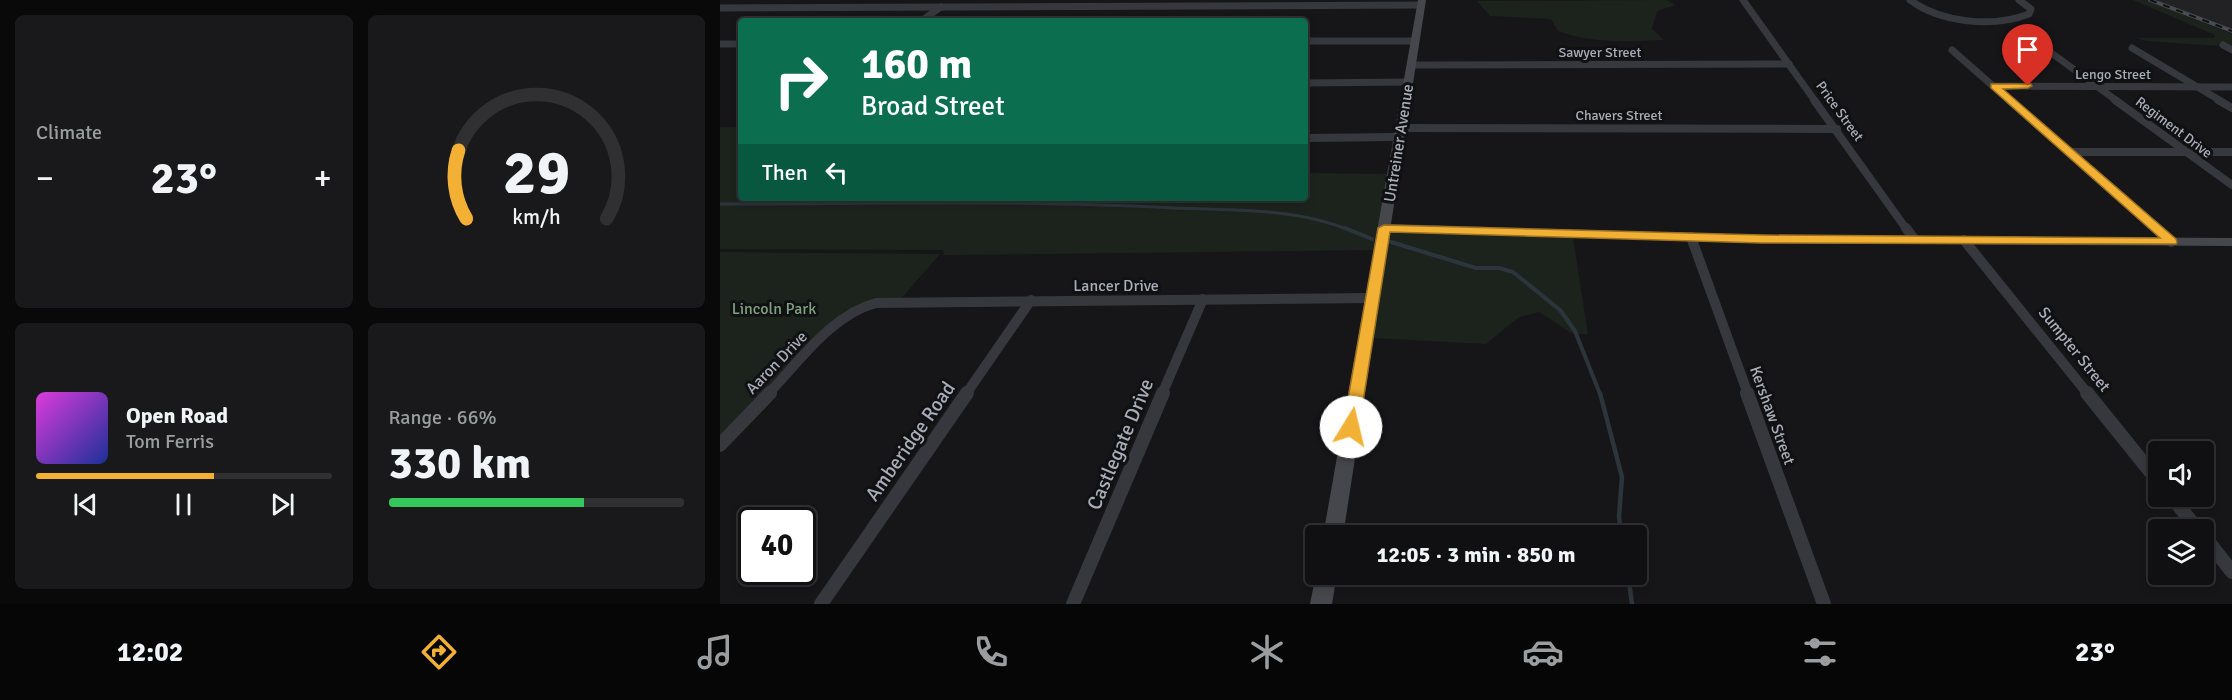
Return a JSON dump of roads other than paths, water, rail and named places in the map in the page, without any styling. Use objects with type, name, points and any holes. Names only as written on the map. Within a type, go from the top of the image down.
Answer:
[{"type":"street","points":[[720,6],[729,0]]},
{"type":"street","points":[[821,8],[835,0]]},
{"type":"street","points":[[925,18],[951,0]]},
{"type":"street","name":"Price Street","points":[[1743,0],[1914,239]]},
{"type":"street","points":[[1910,0],[1920,8],[1938,15],[1985,19],[2026,16],[2031,9],[2019,0]]},
{"type":"street","points":[[720,6],[821,8],[1422,3]]},
{"type":"street","name":"Untreiner Avenue","points":[[1335,525],[1422,3]]},
{"type":"street","points":[[1308,42],[1415,41]]},
{"type":"street","points":[[720,44],[738,44]]},
{"type":"street","points":[[2223,45],[2232,50]]},
{"type":"street","name":"Regiment Drive","points":[[2042,46],[2232,185]]},
{"type":"street","points":[[2132,48],[2232,108]]},
{"type":"street","points":[[1952,50],[2171,242]]},
{"type":"street","name":"Sawyer Street","points":[[1412,64],[1789,64]]},
{"type":"street","points":[[1308,83],[1408,82]]},
{"type":"street","name":"Lengo Street","points":[[1995,86],[2232,87]]},
{"type":"street","name":"Chavers Street","points":[[1308,138],[1400,133],[1837,129]]},
{"type":"street","points":[[2070,153],[2232,152]]},
{"type":"street","points":[[1384,228],[1691,237],[2232,242]]},
{"type":"street","name":"Kershaw Street","points":[[1691,237],[1824,604]]},
{"type":"street","name":"Sumpter Street","points":[[1964,240],[2148,469]]},
{"type":"street","name":"Lancer Drive","points":[[861,307],[886,302],[1373,297]]},
{"type":"street","name":"Castlegate Drive","points":[[1073,604],[1203,299]]},
{"type":"street","name":"Amberidge Road","points":[[821,604],[1031,300]]},
{"type":"street","name":"Aaron Drive","points":[[720,445],[839,320],[861,307]]},
{"type":"street","points":[[2180,507],[2189,519]]},
{"type":"street","points":[[2214,549],[2232,572]]},
{"type":"street","points":[[1321,604],[1324,585]]},
{"type":"waterway","points":[[720,204],[1004,203],[1240,210],[1307,218],[1349,230]]},
{"type":"waterway","points":[[1345,228],[1372,239]]},
{"type":"waterway","points":[[1391,242],[1476,268],[1499,268],[1513,272],[1560,310],[1575,331],[1600,394]]},
{"type":"waterway","points":[[1600,393],[1622,477],[1620,525]]},
{"type":"waterway","points":[[1629,585],[1632,604]]},
{"type":"railway","points":[[2150,0],[2232,31]]},
{"type":"park label","name":"Lincoln Park","points":[[774,308]]}]
